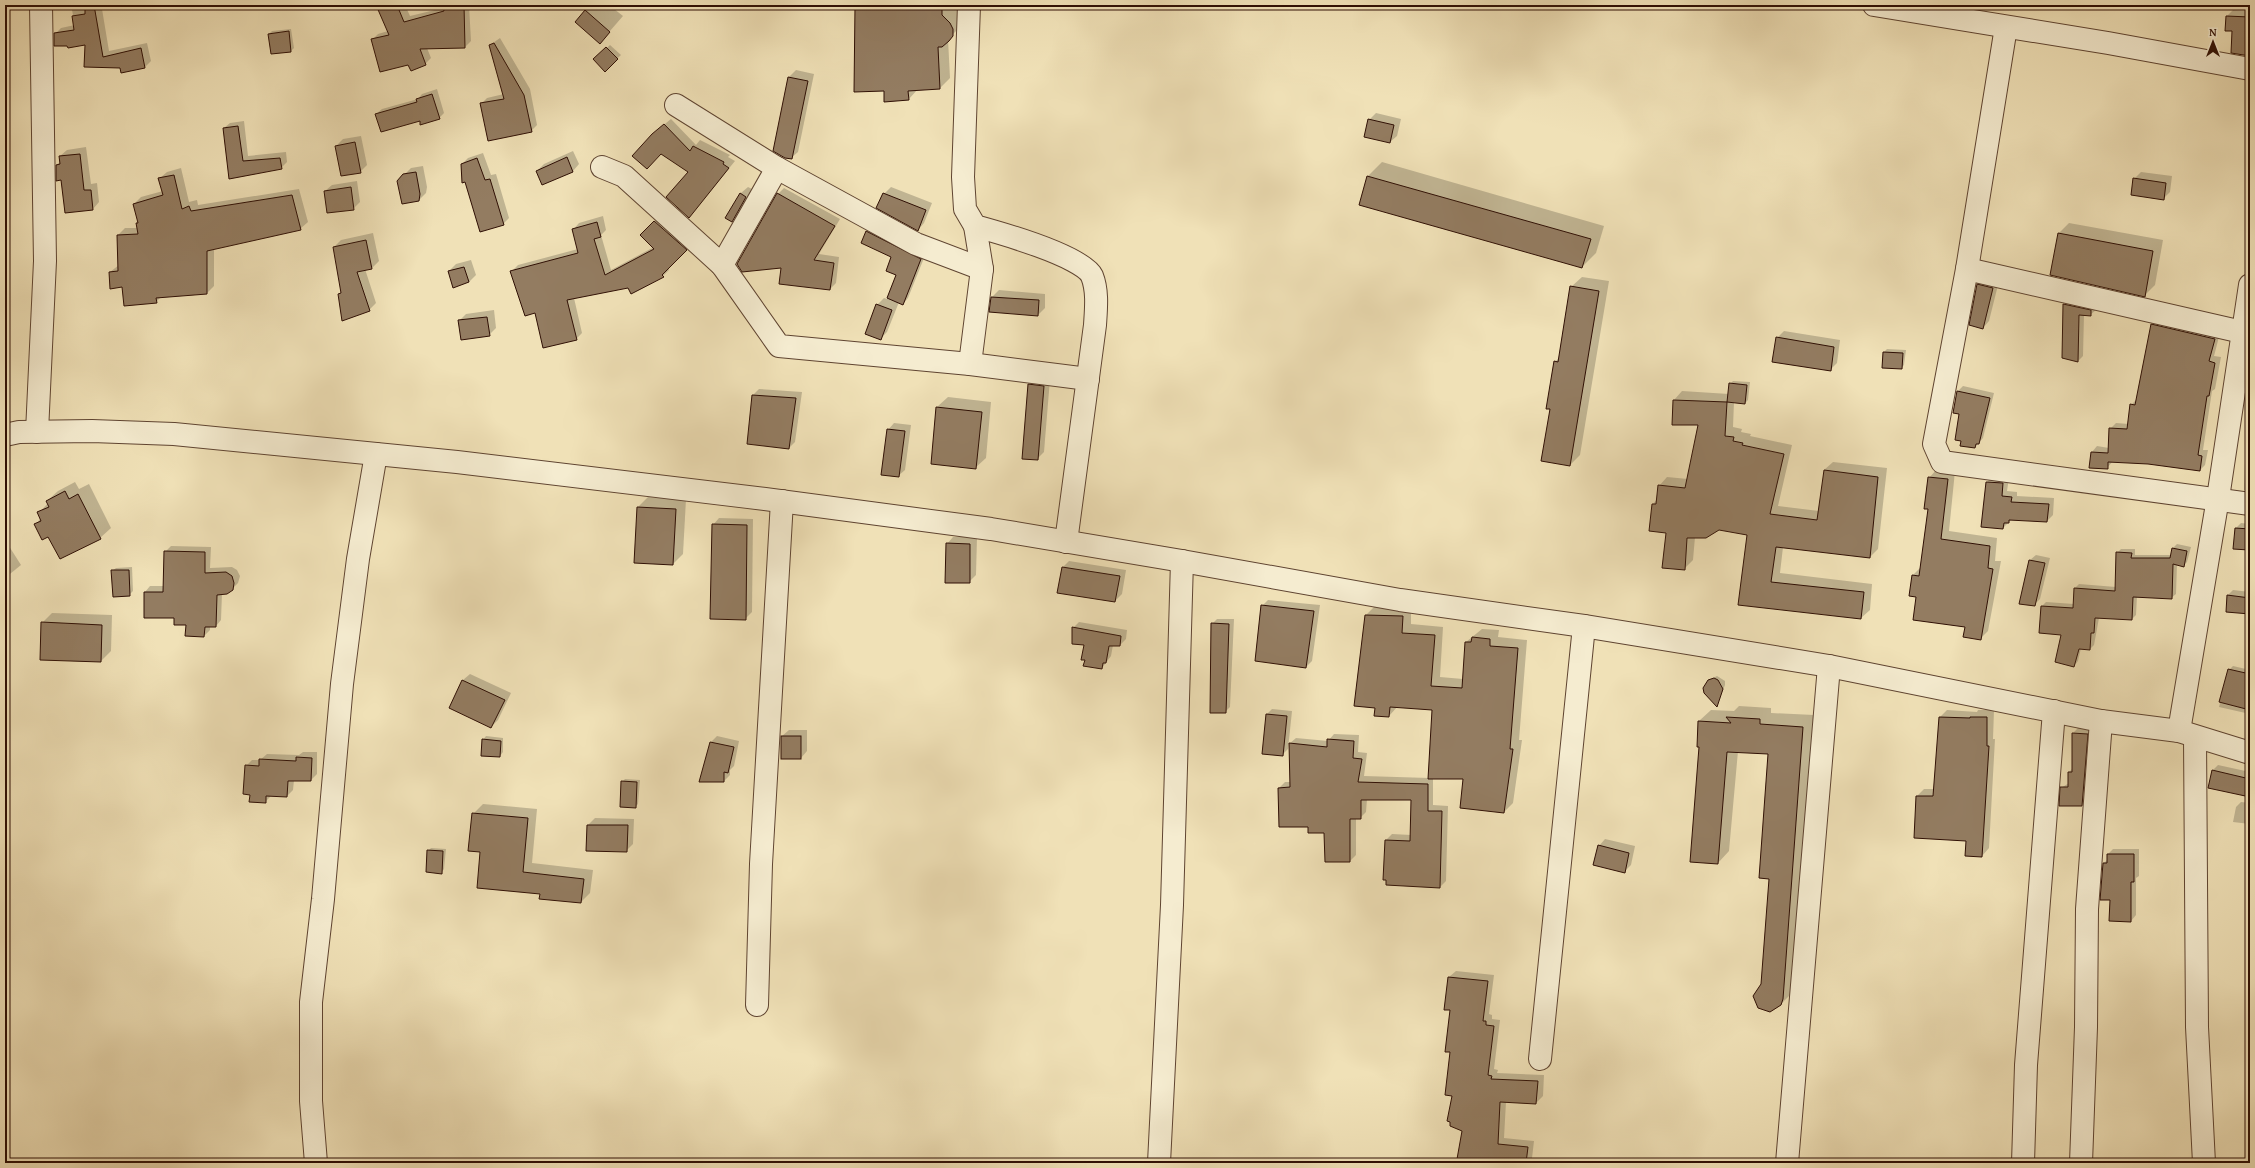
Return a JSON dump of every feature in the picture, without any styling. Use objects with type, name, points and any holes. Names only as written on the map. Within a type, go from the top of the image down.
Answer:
[{"type":"street","points":[[37,432],[46,261],[41,5]]},
{"type":"street","points":[[969,5],[964,177],[965,209],[975,226],[982,269],[970,364]]},
{"type":"street","points":[[1874,5],[2250,69]]},
{"type":"street","points":[[2006,27],[1967,269],[1934,444],[1942,462],[2218,498],[2250,504]]},
{"type":"street","points":[[676,106],[777,168],[916,244],[982,269]]},
{"type":"street","points":[[602,167],[624,176],[722,266],[779,346],[970,364],[1088,379]]},
{"type":"street","points":[[722,266],[777,168]]},
{"type":"street","points":[[975,226],[1027,241],[1081,264],[1092,275],[1096,299],[1095,325],[1066,542]]},
{"type":"street","points":[[1967,269],[2246,320]]},
{"type":"street","points":[[2204,1163],[2197,1019],[2195,861],[2197,801],[2187,734],[2218,498],[2246,320],[2250,285]]},
{"type":"street","points":[[5,435],[92,430],[174,434],[465,463],[782,501],[991,529],[1400,600],[1584,626],[1828,666],[2102,721],[2187,734],[2250,753]]},
{"type":"street","points":[[316,1163],[311,1100],[311,1002],[323,899],[342,684],[358,559],[376,454]]},
{"type":"street","points":[[757,1005],[761,864],[782,501]]},
{"type":"street","points":[[1159,1163],[1172,905],[1182,561]]},
{"type":"street","points":[[1540,1059],[1584,626]]},
{"type":"street","points":[[1787,1163],[1828,666]]},
{"type":"street","points":[[2023,1163],[2026,1065],[2054,711]]},
{"type":"street","points":[[2081,1163],[2086,1027],[2087,909],[2102,721]]},
{"type":"building","points":[[85,5],[94,5],[103,57],[141,48],[145,68],[121,73],[120,68],[84,67],[85,45],[68,48],[67,46],[54,46],[54,33],[74,30],[72,16],[85,14]]},
{"type":"building","points":[[376,5],[397,5],[404,22],[444,11],[443,5],[464,5],[465,48],[420,49],[426,65],[411,71],[408,65],[380,72],[371,39],[389,35]]},
{"type":"building","points":[[919,5],[942,5],[942,15],[950,23],[953,29],[953,36],[949,41],[942,47],[938,47],[940,89],[908,91],[909,100],[884,102],[884,91],[854,92],[855,6],[919,8]]},
{"type":"building","points":[[585,10],[610,32],[600,44],[575,22]]},
{"type":"building","points":[[2226,16],[2250,17],[2250,56],[2231,53],[2232,31],[2225,31]]},
{"type":"building","points":[[289,31],[291,52],[271,54],[268,34]]},
{"type":"building","points":[[494,43],[524,95],[532,132],[488,141],[480,103],[504,99],[489,45]]},
{"type":"building","points":[[606,47],[618,59],[605,72],[593,59]]},
{"type":"building","points":[[788,77],[808,81],[792,159],[785,158],[773,151]]},
{"type":"building","points":[[432,94],[440,119],[420,125],[420,121],[381,132],[375,114],[417,102],[416,99]]},
{"type":"building","points":[[1368,119],[1394,125],[1390,143],[1364,137]]},
{"type":"building","points":[[664,124],[690,151],[693,146],[724,162],[723,164],[729,168],[689,218],[666,197],[688,172],[661,154],[647,169],[632,156],[652,134]]},
{"type":"building","points":[[238,126],[243,161],[280,158],[282,169],[229,179],[223,128]]},
{"type":"building","points":[[355,142],[361,173],[341,176],[335,146]]},
{"type":"building","points":[[80,154],[84,190],[91,190],[93,210],[65,213],[61,180],[56,181],[56,165],[60,164],[59,156]]},
{"type":"building","points":[[567,157],[573,172],[542,185],[536,171]]},
{"type":"building","points":[[477,158],[485,180],[490,179],[504,225],[480,232],[465,182],[462,183],[461,164]]},
{"type":"building","points":[[416,172],[420,194],[419,201],[402,204],[397,181],[403,174]]},
{"type":"building","points":[[174,175],[182,209],[189,206],[191,211],[292,195],[301,230],[207,251],[207,294],[156,298],[157,303],[124,306],[122,287],[110,289],[109,272],[118,271],[117,235],[138,234],[136,223],[138,223],[133,204],[163,195],[158,178]]},
{"type":"building","points":[[1367,176],[1591,239],[1582,268],[1359,205]]},
{"type":"building","points":[[2133,178],[2166,183],[2164,200],[2131,195]]},
{"type":"building","points":[[351,187],[354,210],[327,213],[324,191]]},
{"type":"building","points":[[740,193],[746,197],[732,222],[725,218]]},
{"type":"building","points":[[777,193],[835,226],[814,260],[834,263],[830,290],[779,284],[781,268],[742,272],[737,264]]},
{"type":"building","points":[[883,193],[926,210],[918,231],[876,208]]},
{"type":"building","points":[[654,221],[687,250],[662,275],[664,277],[631,294],[628,288],[567,300],[577,340],[543,348],[535,313],[525,316],[510,271],[578,253],[572,229],[597,222],[601,237],[594,239],[605,275],[654,249],[640,235]]},
{"type":"building","points":[[866,231],[921,259],[903,305],[887,298],[896,275],[886,271],[891,257],[861,243]]},
{"type":"building","points":[[2058,233],[2153,251],[2145,297],[2050,275]]},
{"type":"building","points":[[366,240],[372,269],[357,272],[370,311],[342,321],[338,294],[341,293],[333,247]]},
{"type":"building","points":[[464,267],[469,282],[453,288],[448,271]]},
{"type":"building","points":[[1977,284],[1993,288],[1983,329],[1969,325]]},
{"type":"building","points":[[1570,286],[1599,291],[1570,466],[1541,461],[1550,409],[1546,409],[1554,361],[1558,362]]},
{"type":"building","points":[[991,297],[1039,300],[1038,316],[989,312]]},
{"type":"building","points":[[876,304],[892,310],[881,340],[865,334]]},
{"type":"building","points":[[2063,304],[2091,310],[2091,316],[2079,315],[2078,362],[2062,358]]},
{"type":"building","points":[[487,317],[490,336],[461,340],[458,320]]},
{"type":"building","points":[[2151,324],[2215,339],[2209,361],[2215,363],[2209,396],[2207,396],[2198,455],[2202,456],[2200,471],[2148,464],[2108,462],[2108,469],[2089,468],[2091,452],[2108,453],[2109,428],[2127,429],[2130,404],[2135,405]]},
{"type":"building","points":[[1776,337],[1834,347],[1831,371],[1772,362]]},
{"type":"building","points":[[1883,352],[1903,353],[1902,369],[1882,368]]},
{"type":"building","points":[[1729,383],[1747,385],[1745,404],[1727,402]]},
{"type":"building","points":[[1028,384],[1044,386],[1038,460],[1022,459]]},
{"type":"building","points":[[1957,391],[1990,398],[1979,444],[1976,444],[1975,448],[1960,446],[1961,441],[1955,440],[1959,414],[1953,413]]},
{"type":"building","points":[[752,395],[796,398],[789,449],[747,444]]},
{"type":"building","points":[[1673,400],[1727,402],[1725,436],[1734,437],[1733,441],[1743,443],[1742,445],[1784,454],[1770,514],[1817,520],[1824,470],[1878,477],[1870,558],[1776,547],[1771,582],[1864,592],[1861,619],[1738,605],[1747,535],[1719,530],[1706,538],[1687,538],[1685,570],[1662,568],[1666,533],[1649,531],[1652,504],[1656,504],[1658,485],[1685,488],[1698,425],[1672,425]]},
{"type":"building","points":[[936,407],[982,412],[976,469],[931,464]]},
{"type":"building","points":[[887,429],[905,431],[899,477],[881,475]]},
{"type":"building","points":[[1928,477],[1948,479],[1941,539],[1990,546],[1988,568],[1993,569],[1981,640],[1963,637],[1965,627],[1913,620],[1916,597],[1909,596],[1912,575],[1919,576],[1928,509],[1924,509]]},
{"type":"building","points":[[1986,482],[2003,483],[2002,496],[2012,497],[2011,502],[2049,504],[2047,522],[2009,520],[2009,523],[2004,523],[2003,529],[1981,527]]},
{"type":"building","points":[[65,491],[69,499],[78,494],[101,539],[60,559],[48,537],[42,540],[34,524],[41,521],[37,512],[49,507],[46,501]]},
{"type":"building","points":[[637,507],[676,509],[673,565],[634,563]]},
{"type":"building","points":[[712,524],[747,525],[746,620],[710,619]]},
{"type":"building","points":[[2235,528],[2250,529],[2249,550],[2233,549]]},
{"type":"building","points":[[946,543],[970,544],[970,583],[945,583]]},
{"type":"building","points":[[2172,548],[2187,551],[2184,567],[2173,564],[2172,599],[2133,597],[2132,620],[2095,618],[2094,633],[2091,633],[2090,650],[2079,649],[2074,667],[2055,662],[2061,635],[2039,633],[2041,606],[2073,608],[2074,588],[2115,591],[2116,552],[2132,553],[2131,558],[2170,558]]},
{"type":"building","points":[[164,551],[205,552],[205,573],[226,572],[232,576],[234,583],[233,590],[227,594],[217,595],[216,627],[205,627],[204,637],[185,636],[186,625],[174,625],[174,618],[144,618],[144,592],[163,592]]},
{"type":"building","points":[[2029,560],[2045,563],[2035,606],[2019,604]]},
{"type":"building","points":[[1062,567],[1120,576],[1115,602],[1057,593]]},
{"type":"building","points":[[111,570],[129,570],[130,596],[113,597]]},
{"type":"building","points":[[2227,595],[2250,598],[2250,614],[2226,612]]},
{"type":"building","points":[[1261,605],[1314,611],[1306,668],[1255,661]]},
{"type":"building","points":[[1365,615],[1403,616],[1402,633],[1435,635],[1431,686],[1462,688],[1465,642],[1471,642],[1472,637],[1490,639],[1490,646],[1518,648],[1510,749],[1513,749],[1504,813],[1460,808],[1463,779],[1428,779],[1432,710],[1390,707],[1389,717],[1374,716],[1375,708],[1354,706]]},
{"type":"building","points":[[41,622],[102,625],[101,662],[40,660]]},
{"type":"building","points":[[1211,623],[1229,624],[1226,713],[1210,713]]},
{"type":"building","points":[[1072,627],[1121,636],[1120,646],[1109,646],[1106,663],[1103,663],[1102,669],[1083,666],[1085,660],[1081,660],[1084,645],[1072,644]]},
{"type":"building","points":[[2228,669],[2250,674],[2250,710],[2219,702]]},
{"type":"building","points":[[1714,678],[1718,680],[1723,689],[1717,707],[1704,693],[1703,688],[1708,680]]},
{"type":"building","points":[[462,680],[505,700],[491,728],[449,708]]},
{"type":"building","points":[[1266,714],[1287,716],[1283,756],[1262,754]]},
{"type":"building","points":[[1726,717],[1760,719],[1760,724],[1803,727],[1783,999],[1781,1005],[1770,1012],[1758,1008],[1753,996],[1761,984],[1769,879],[1759,878],[1768,754],[1727,752],[1718,864],[1690,862],[1699,747],[1697,747],[1698,721],[1731,723]]},
{"type":"building","points":[[1939,717],[1987,717],[1987,746],[1989,746],[1982,857],[1965,856],[1966,841],[1914,838],[1916,796],[1933,796]]},
{"type":"building","points":[[2072,733],[2088,734],[2082,806],[2059,806],[2060,787],[2068,787],[2068,772],[2072,772]]},
{"type":"building","points":[[781,736],[801,736],[801,759],[781,759]]},
{"type":"building","points":[[482,739],[501,741],[500,757],[481,756]]},
{"type":"building","points":[[1327,739],[1354,741],[1353,758],[1362,759],[1358,782],[1428,784],[1428,811],[1442,811],[1440,888],[1386,885],[1386,880],[1383,880],[1385,840],[1410,841],[1411,800],[1361,800],[1361,819],[1350,819],[1350,862],[1325,862],[1324,833],[1308,833],[1308,827],[1279,827],[1278,788],[1290,787],[1289,743],[1327,747]]},
{"type":"building","points":[[710,742],[734,747],[728,773],[724,772],[724,782],[699,782]]},
{"type":"building","points":[[296,757],[312,758],[311,781],[288,781],[287,797],[266,796],[266,803],[249,802],[250,795],[243,794],[245,765],[259,766],[259,759],[296,761]]},
{"type":"building","points":[[2212,770],[2250,779],[2250,797],[2208,788]]},
{"type":"building","points":[[621,781],[637,782],[636,808],[620,807]]},
{"type":"building","points":[[472,813],[528,818],[523,872],[584,879],[581,903],[539,899],[540,894],[477,888],[480,852],[468,851]]},
{"type":"building","points":[[587,825],[628,825],[627,852],[586,851]]},
{"type":"building","points":[[1598,845],[1629,853],[1625,873],[1593,865]]},
{"type":"building","points":[[427,850],[443,851],[442,874],[426,872]]},
{"type":"building","points":[[2107,854],[2134,854],[2134,882],[2131,882],[2131,922],[2109,921],[2110,900],[2100,900],[2103,863],[2107,863]]},
{"type":"building","points":[[1448,977],[1488,981],[1483,1021],[1486,1021],[1486,1025],[1494,1026],[1488,1075],[1492,1076],[1491,1079],[1538,1081],[1536,1104],[1500,1102],[1498,1144],[1528,1147],[1526,1163],[1499,1163],[1457,1159],[1462,1131],[1450,1126],[1450,1122],[1447,1121],[1452,1096],[1445,1095],[1450,1052],[1445,1052],[1450,1010],[1444,1010]]}]
